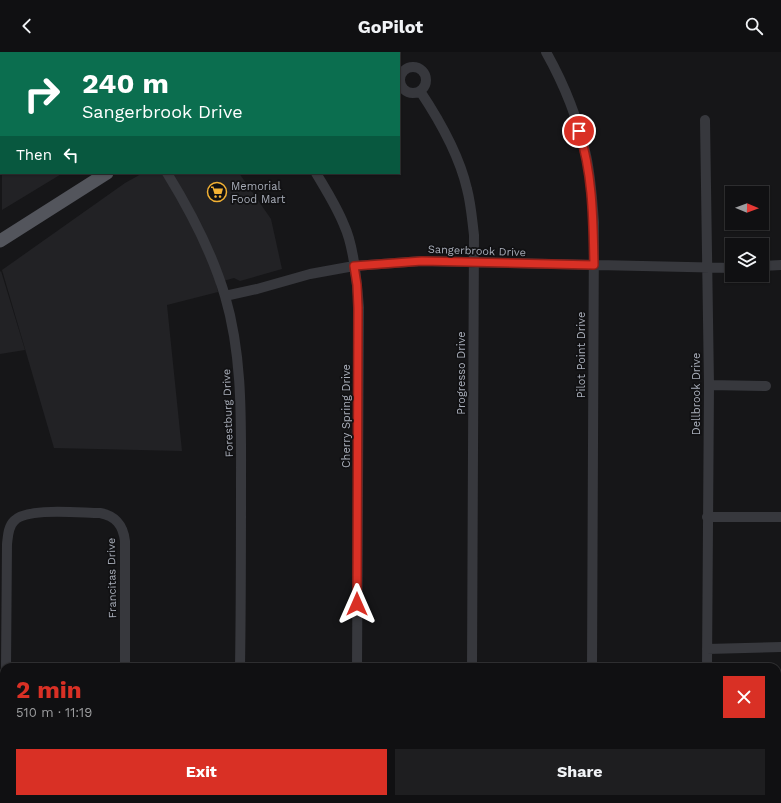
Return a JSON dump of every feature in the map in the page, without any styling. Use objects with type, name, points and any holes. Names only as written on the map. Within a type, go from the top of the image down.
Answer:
[{"type":"main road","points":[[0,241],[105,174]]},
{"type":"street","name":"Pilot Point Drive","points":[[546,52],[557,71],[569,101],[586,156],[591,185],[594,222],[592,663]]},
{"type":"street","name":"Progresso Drive","points":[[420,91],[439,120],[464,176],[470,200],[474,235],[472,663]]},
{"type":"street","name":"Dellbrook Drive","points":[[705,120],[709,385],[707,663]]},
{"type":"street","name":"Forestburg Drive","points":[[168,174],[198,227],[225,296],[232,322],[237,358],[241,410],[240,663]]},
{"type":"street","name":"Cherry Spring Drive","points":[[317,174],[345,226],[357,285],[357,663]]},
{"type":"street","name":"Sangerbrook Drive","points":[[225,296],[258,289],[310,274],[354,266],[422,261],[725,268]]},
{"type":"street","points":[[769,266],[781,265]]},
{"type":"street","points":[[709,385],[766,386]]},
{"type":"street","name":"Francitas Drive","points":[[6,663],[8,531],[13,521],[20,516],[31,513],[100,513],[108,514],[115,518],[120,524],[124,532],[125,541],[125,663]]},
{"type":"street","points":[[708,517],[781,517]]},
{"type":"street","points":[[707,649],[781,647]]},
{"type":"shaded area","points":[[2,174],[61,174],[2,210]]},
{"type":"shaded area","points":[[141,174],[240,174],[271,219],[282,269],[240,281],[234,278],[216,283],[218,292],[167,305],[182,451],[54,448],[2,270],[125,183]]},
{"type":"shaded area","points":[[1,271],[25,350],[0,354],[0,272]]},
{"type":"place","name":"Memorial Food Mart","points":[[217,192]]},
{"type":"route","points":[[357,604],[358,308],[354,266],[422,261],[594,265],[594,222],[591,185],[584,146],[579,131]]}]
